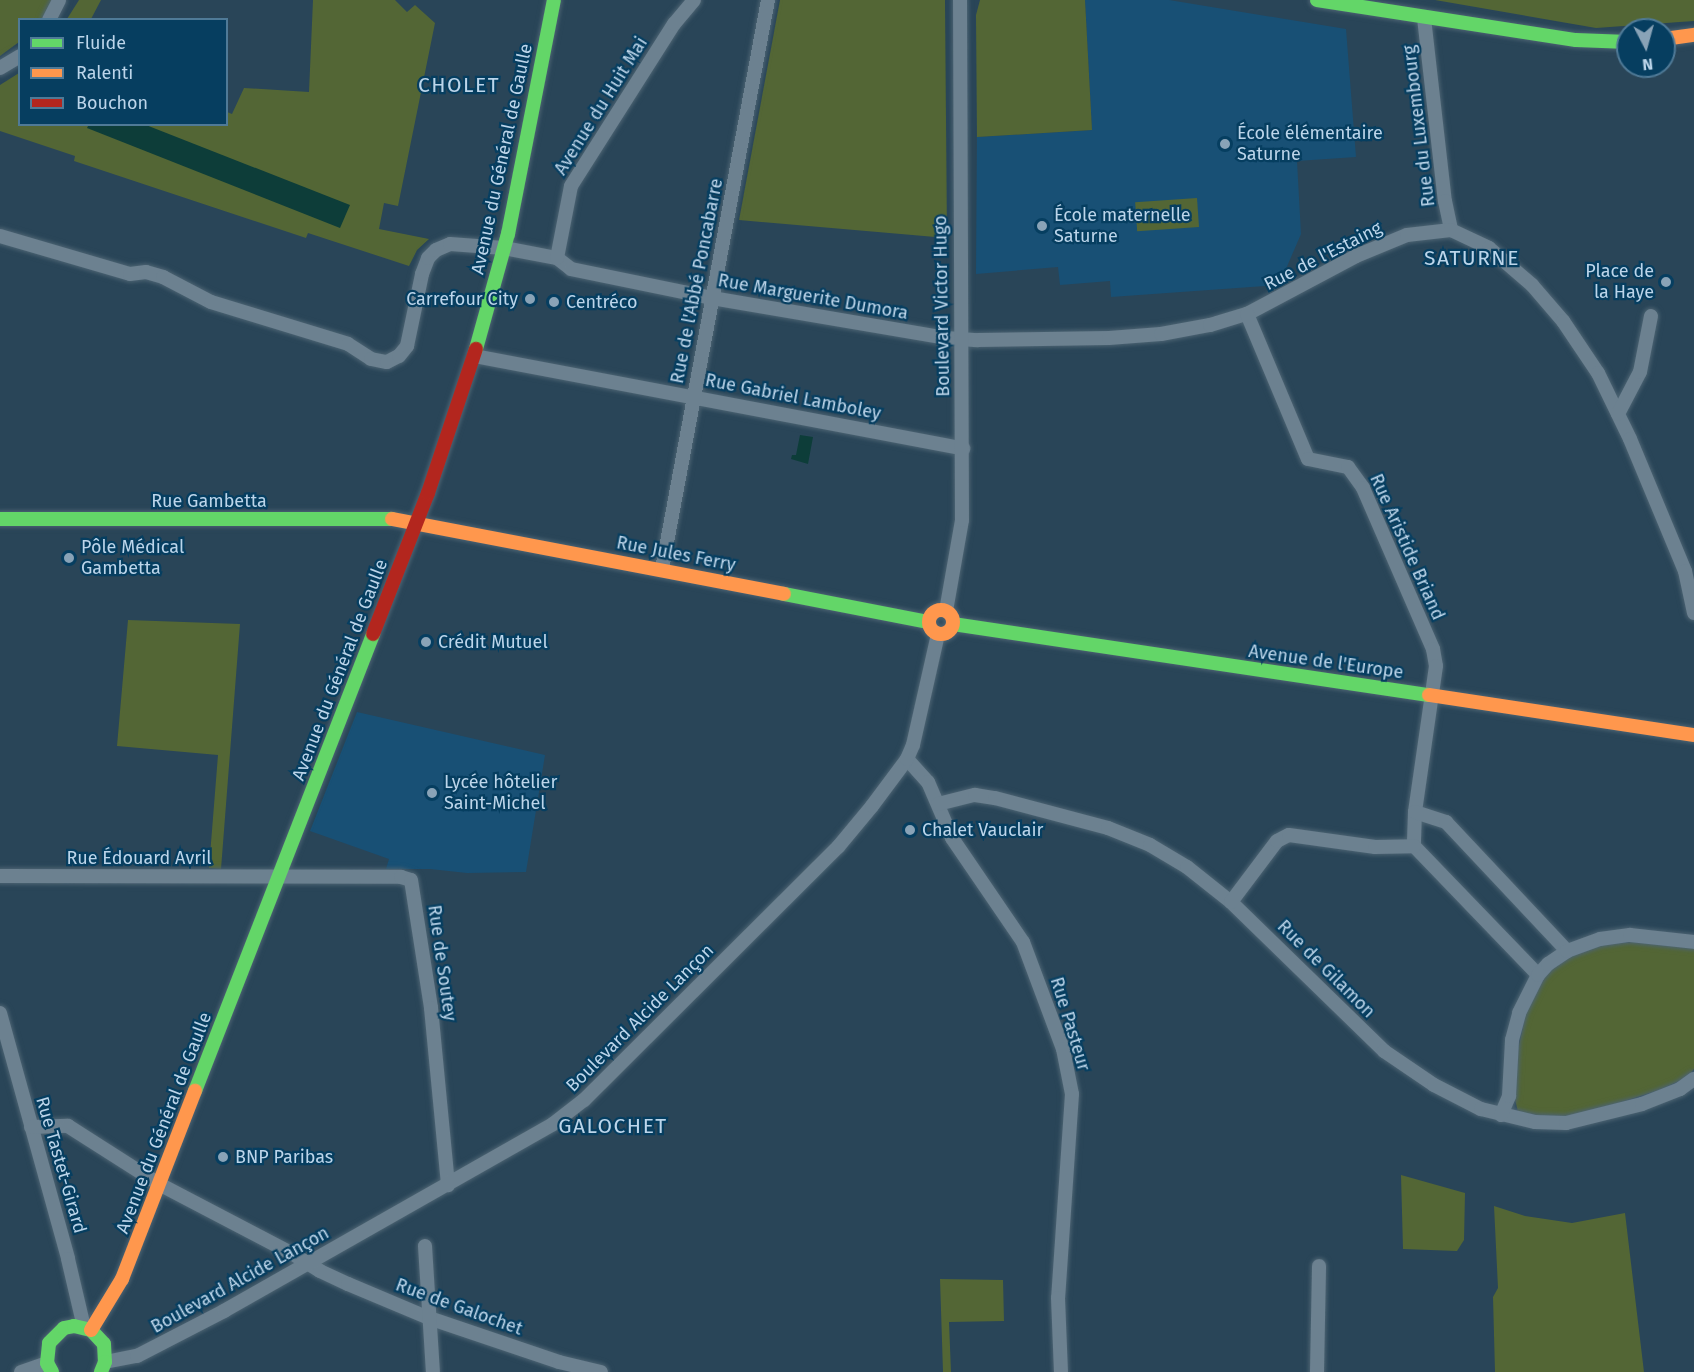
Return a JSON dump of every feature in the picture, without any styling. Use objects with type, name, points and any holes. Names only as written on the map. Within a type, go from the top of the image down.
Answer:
[{"type":"main road","name":"Avenue du Général de Gaulle","points":[[88,1329],[122,1279],[417,522],[474,356],[504,248],[554,0]]},
{"type":"main road","points":[[1317,0],[1576,40],[1616,42]]},
{"type":"main road","points":[[1676,37],[1694,34]]},
{"type":"main road","name":"Rue Gambetta","points":[[0,519],[400,519],[417,522]]},
{"type":"main road","name":"Rue Jules Ferry","points":[[417,522],[928,622]]},
{"type":"main road","points":[[946,611],[952,616],[953,624],[946,634],[938,634],[931,630],[928,622],[934,612],[946,611]]},
{"type":"main road","name":"Avenue de l'Europe","points":[[953,624],[1694,735]]},
{"type":"main road","points":[[50,1368],[49,1343],[55,1334],[74,1326],[88,1329],[104,1344],[103,1367]]},
{"type":"street","points":[[50,18],[59,0]]},
{"type":"street","name":"Avenue du Huit Mai","points":[[557,258],[571,186],[674,24],[694,0]]},
{"type":"street","name":"Rue de l'Abbé Poncabarre","points":[[662,569],[768,0]]},
{"type":"street","name":"Boulevard Victor Hugo","points":[[946,611],[962,520],[963,448],[960,368],[962,339],[959,227],[960,0]]},
{"type":"street","name":"Rue du Luxembourg","points":[[1424,18],[1445,201],[1451,230]]},
{"type":"street","points":[[0,68],[18,57]]},
{"type":"street","points":[[1451,230],[1489,248],[1532,285],[1563,321],[1598,373],[1689,571],[1694,613]]},
{"type":"street","name":"Rue de l'Estaing","points":[[962,339],[1109,338],[1161,334],[1210,325],[1247,314],[1356,256],[1407,235],[1451,230]]},
{"type":"street","points":[[0,236],[130,274],[146,272],[163,277],[211,302],[348,344],[371,359],[387,362],[394,360],[406,346],[422,274],[432,253],[450,244],[504,248],[557,258]]},
{"type":"street","name":"Rue Marguerite Dumora","points":[[557,258],[571,269],[712,298],[962,339]]},
{"type":"street","name":"Rue Aristide Briand","points":[[1247,314],[1308,459],[1348,467],[1363,488],[1433,649],[1436,666],[1433,696]]},
{"type":"street","points":[[1618,414],[1640,372],[1651,316]]},
{"type":"street","name":"Rue Gabriel Lamboley","points":[[474,356],[963,448]]},
{"type":"street","name":"Boulevard Alcide Lançon","points":[[103,1367],[137,1356],[309,1264],[553,1124],[584,1100],[838,847],[907,759],[913,745],[938,634]]},
{"type":"street","points":[[1433,696],[1415,812],[1414,846],[1538,975]]},
{"type":"street","name":"Rue Pasteur","points":[[907,759],[928,782],[952,838],[1023,942],[1053,1018],[1069,1072],[1071,1122],[1058,1298],[1061,1372]]},
{"type":"street","name":"Rue de Gilamon","points":[[938,804],[975,795],[995,798],[1108,828],[1150,844],[1187,867],[1231,902],[1384,1051],[1411,1071],[1458,1099],[1501,1115],[1535,1122],[1566,1123],[1591,1119],[1661,1097],[1694,1079]]},
{"type":"street","points":[[1415,812],[1446,822],[1567,951]]},
{"type":"street","points":[[1231,902],[1277,841],[1289,835],[1375,847],[1414,846]]},
{"type":"street","name":"Rue Édouard Avril","points":[[0,876],[279,877]]},
{"type":"street","name":"Rue de Soutey","points":[[279,877],[401,877],[411,880],[432,1008],[448,1185]]},
{"type":"street","points":[[1501,1115],[1509,1096],[1512,1040],[1519,1013],[1538,975],[1567,951],[1600,939],[1629,935],[1694,942]]},
{"type":"street","name":"Rue Tastet-Girard","points":[[0,1013],[88,1329]]},
{"type":"street","name":"Rue de Galochet","points":[[32,1127],[68,1126],[159,1184],[320,1271],[429,1318],[559,1362],[601,1372]]},
{"type":"street","points":[[425,1246],[433,1372]]},
{"type":"street","points":[[1317,1372],[1319,1266]]},
{"type":"street","points":[[21,1372],[50,1368]]},
{"type":"shaded area","name":"École élémentaire Saturne","points":[[1085,0],[1169,0],[1346,29],[1356,157],[1297,161],[1301,234],[1279,285],[1111,297],[1110,281],[1060,285],[1058,267],[976,274],[977,137],[1092,130]]},
{"type":"shaded area","points":[[88,126],[149,126],[350,205],[340,228],[87,128]]},
{"type":"shaded area","points":[[800,435],[813,437],[808,464],[791,459],[792,455],[796,455]]},
{"type":"shaded area","name":"Lycée hôtelier Saint-Michel","points":[[357,712],[545,755],[526,872],[467,873],[430,869],[386,869],[389,859],[310,831]]},
{"type":"green space","points":[[0,0],[53,0],[43,18],[18,18],[18,43],[0,56]]},
{"type":"green space","points":[[79,0],[101,0],[92,18],[68,18]]},
{"type":"green space","points":[[313,0],[395,0],[407,12],[415,5],[435,23],[398,206],[384,203],[379,229],[429,239],[417,250],[409,266],[308,233],[306,238],[74,161],[75,156],[0,131],[0,85],[18,74],[18,126],[228,126],[228,112],[232,114],[244,88],[309,92]]},
{"type":"green space","points":[[780,0],[945,0],[947,238],[739,220]]},
{"type":"green space","points":[[980,0],[1085,0],[1092,130],[977,137],[976,15]]},
{"type":"green space","points":[[1435,0],[1694,0],[1694,21],[1676,22],[1676,18],[1616,18],[1616,27],[1596,28]]},
{"type":"green space","points":[[1197,198],[1199,227],[1137,231],[1135,202]]},
{"type":"green space","points":[[128,620],[240,624],[221,869],[209,868],[218,755],[117,746]]},
{"type":"green space","points":[[1643,941],[1694,947],[1694,1069],[1686,1078],[1659,1090],[1584,1114],[1554,1118],[1518,1112],[1514,1095],[1515,1064],[1527,1008],[1543,977],[1563,959],[1600,945]]},
{"type":"green space","points":[[1401,1175],[1465,1193],[1464,1240],[1457,1251],[1403,1249]]},
{"type":"green space","points":[[1494,1206],[1525,1216],[1572,1223],[1625,1213],[1644,1372],[1495,1372],[1493,1297],[1498,1288]]},
{"type":"green space","points":[[940,1279],[1003,1280],[1004,1321],[949,1322],[951,1372],[943,1372]]},
{"type":"traffic: fast","points":[[476,349],[508,234],[554,0]]},
{"type":"traffic: fast","points":[[1317,0],[1576,40],[1616,42]]},
{"type":"traffic: fast","points":[[0,519],[392,519]]},
{"type":"traffic: fast","points":[[784,594],[928,622]]},
{"type":"traffic: fast","points":[[953,624],[1429,695]]},
{"type":"traffic: fast","points":[[195,1091],[373,634]]},
{"type":"traffic: fast","points":[[52,1372],[47,1363],[49,1343],[64,1328],[74,1326],[91,1330],[104,1344],[105,1362],[101,1372]]},
{"type":"traffic: slow","points":[[1676,37],[1694,35]]},
{"type":"traffic: slow","points":[[392,519],[784,594]]},
{"type":"traffic: slow","points":[[941,610],[950,613],[953,622],[950,631],[941,634],[932,631],[929,622],[932,613],[941,610]]},
{"type":"traffic: slow","points":[[1429,695],[1694,735]]},
{"type":"traffic: slow","points":[[91,1330],[122,1279],[195,1091]]},
{"type":"traffic: jam","points":[[373,634],[428,493],[476,349]]},
{"type":"place","name":"École élémentaire Saturne","points":[[1225,144]]},
{"type":"place","name":"École maternelle Saturne","points":[[1042,226]]},
{"type":"place","name":"Place de la Haye","points":[[1666,282]]},
{"type":"place","name":"Carrefour City","points":[[530,299]]},
{"type":"place","name":"Centréco","points":[[554,302]]},
{"type":"place","name":"Pôle Médical Gambetta","points":[[69,558]]},
{"type":"place","name":"Crédit Mutuel","points":[[426,642]]},
{"type":"place","name":"Lycée hôtelier Saint-Michel","points":[[432,793]]},
{"type":"place","name":"Chalet Vauclair","points":[[910,830]]},
{"type":"place","name":"BNP Paribas","points":[[223,1157]]},
{"type":"district","name":"CHOLET","points":[[459,85]]},
{"type":"district","name":"SATURNE","points":[[1472,258]]},
{"type":"district","name":"GALOCHET","points":[[613,1126]]}]
